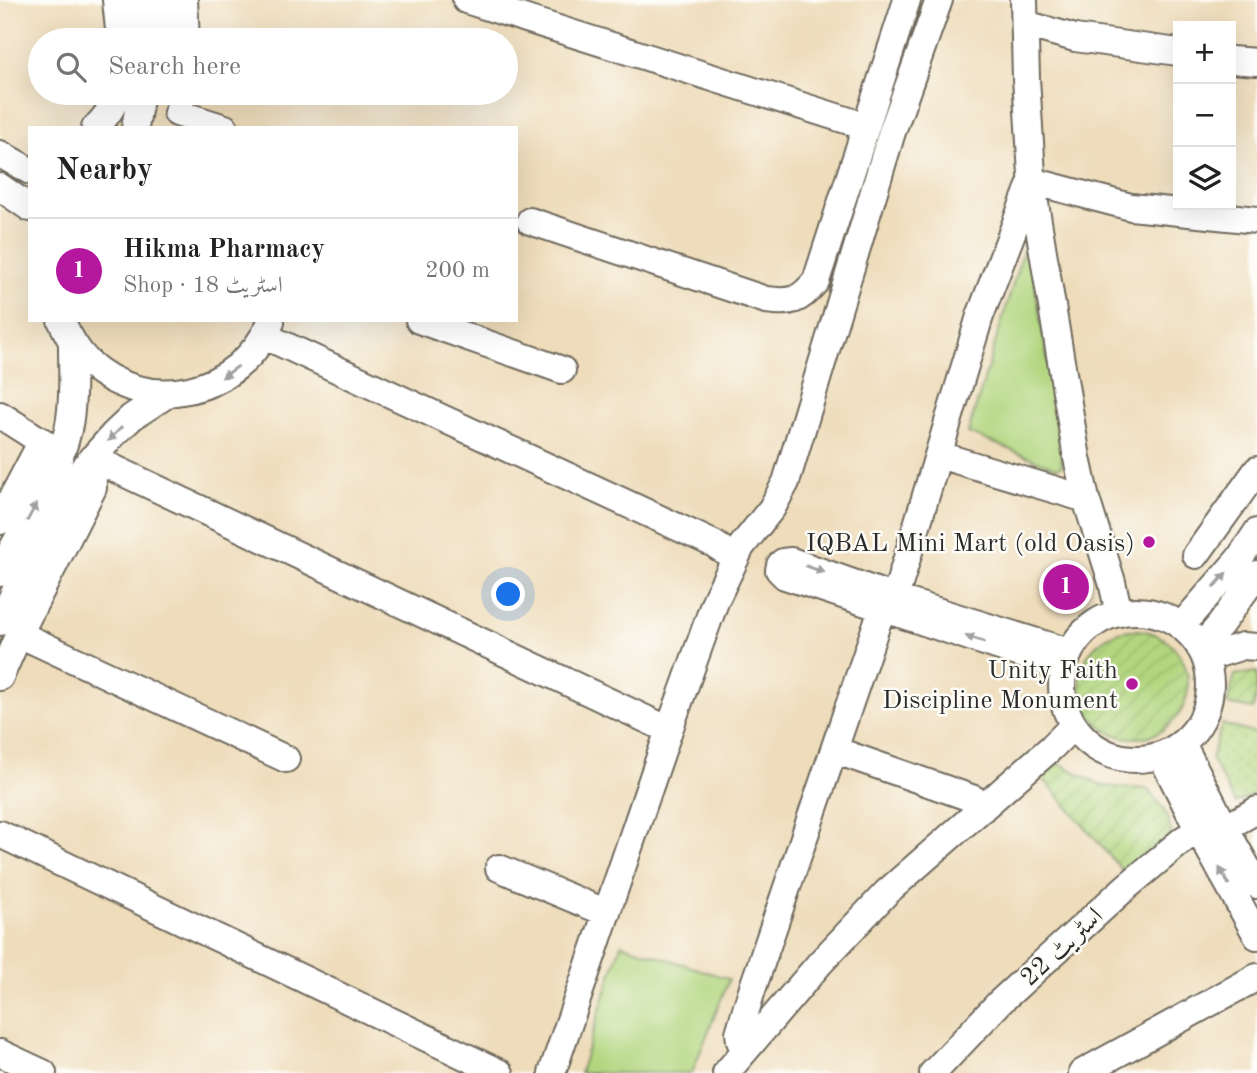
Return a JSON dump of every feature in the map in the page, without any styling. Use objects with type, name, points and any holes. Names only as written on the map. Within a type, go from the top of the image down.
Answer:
[{"type":"street","points":[[161,0],[163,28]]},
{"type":"street","points":[[184,0],[185,28]]},
{"type":"street","points":[[466,0],[865,126]]},
{"type":"street","points":[[530,220],[766,300],[793,301],[805,294],[816,281],[907,0]]},
{"type":"street","points":[[552,1073],[716,599],[741,547],[772,509],[786,482],[892,132],[939,0]]},
{"type":"street","points":[[120,28],[121,1]]},
{"type":"street","points":[[121,1],[136,28]]},
{"type":"street","points":[[1119,613],[1086,499],[1070,422],[1032,181],[1025,12],[1075,38],[1173,51]]},
{"type":"street","points":[[1236,60],[1257,62]]},
{"type":"street","points":[[97,126],[112,105]]},
{"type":"street","points":[[135,126],[139,105]]},
{"type":"street","points":[[178,106],[221,126]]},
{"type":"street","points":[[1032,181],[1131,207],[1257,220]]},
{"type":"street","points":[[747,1046],[740,1041],[739,1033],[834,750],[889,604],[939,455],[981,316],[1032,181]]},
{"type":"street","points":[[0,187],[28,207]]},
{"type":"street","points":[[424,322],[562,370]]},
{"type":"street","points":[[67,332],[87,360],[104,374],[124,385],[169,393],[197,389],[224,377],[247,359],[268,328],[714,544],[736,558]]},
{"type":"street","points":[[0,521],[69,428],[71,407],[67,332]]},
{"type":"street","points":[[0,677],[10,628],[59,503],[75,478],[132,417],[169,393]]},
{"type":"street","points":[[0,415],[52,448]]},
{"type":"street","points":[[0,573],[52,448]]},
{"type":"street","points":[[939,455],[1086,499]]},
{"type":"street","points":[[92,458],[669,730]]},
{"type":"street","points":[[1196,555],[1257,470]]},
{"type":"street","points":[[1181,626],[1239,559],[1257,533]]},
{"type":"street","points":[[1203,653],[1257,574]]},
{"type":"street","points":[[889,604],[1066,660]]},
{"type":"street","points":[[1152,612],[1181,626],[1192,636],[1203,653],[1210,681],[1208,704],[1198,726],[1172,749],[1142,759],[1122,758],[1102,752],[1086,741],[1073,726],[1062,698],[1061,683],[1066,660],[1077,638],[1103,618],[1119,613],[1152,612]]},
{"type":"street","points":[[10,628],[286,759]]},
{"type":"street","points":[[1203,653],[1243,646],[1257,647]]},
{"type":"street","points":[[726,1073],[820,963],[887,892],[1073,726]]},
{"type":"street","points":[[1172,749],[1212,829],[1257,936]]},
{"type":"street","points":[[834,750],[974,799],[982,808]]},
{"type":"street","name":"اسٹریٹ 22","points":[[933,1073],[1000,1002],[1125,888],[1184,839],[1257,810]]},
{"type":"street","points":[[1212,829],[1257,885]]},
{"type":"street","points":[[0,834],[500,1073]]},
{"type":"street","points":[[499,868],[607,913]]},
{"type":"street","points":[[1082,1073],[1257,977]]},
{"type":"street","points":[[0,1053],[43,1073]]},
{"type":"green space","points":[[1027,238],[1054,400],[1062,466],[1056,468],[968,433]]},
{"type":"green space","points":[[1134,630],[1155,634],[1172,646],[1184,663],[1188,684],[1184,705],[1172,722],[1155,734],[1134,738],[1113,734],[1096,722],[1084,705],[1080,684],[1084,663],[1096,646],[1113,634]]},
{"type":"green space","points":[[1257,672],[1253,709],[1227,704],[1235,675]]},
{"type":"green space","points":[[1222,724],[1257,734],[1257,793],[1235,803],[1211,758]]},
{"type":"green space","points":[[1058,763],[1103,786],[1147,789],[1164,809],[1172,833],[1126,875],[1042,777]]},
{"type":"green space","points":[[621,944],[729,979],[692,1073],[580,1073]]},
{"type":"place","name":"IQBAL Mini Mart (old Oasis)","points":[[1149,542]]},
{"type":"place","name":"Hikma Pharmacy","points":[[1066,587]]},
{"type":"place","name":"Unity Faith Discipline Monument","points":[[1132,684]]}]
